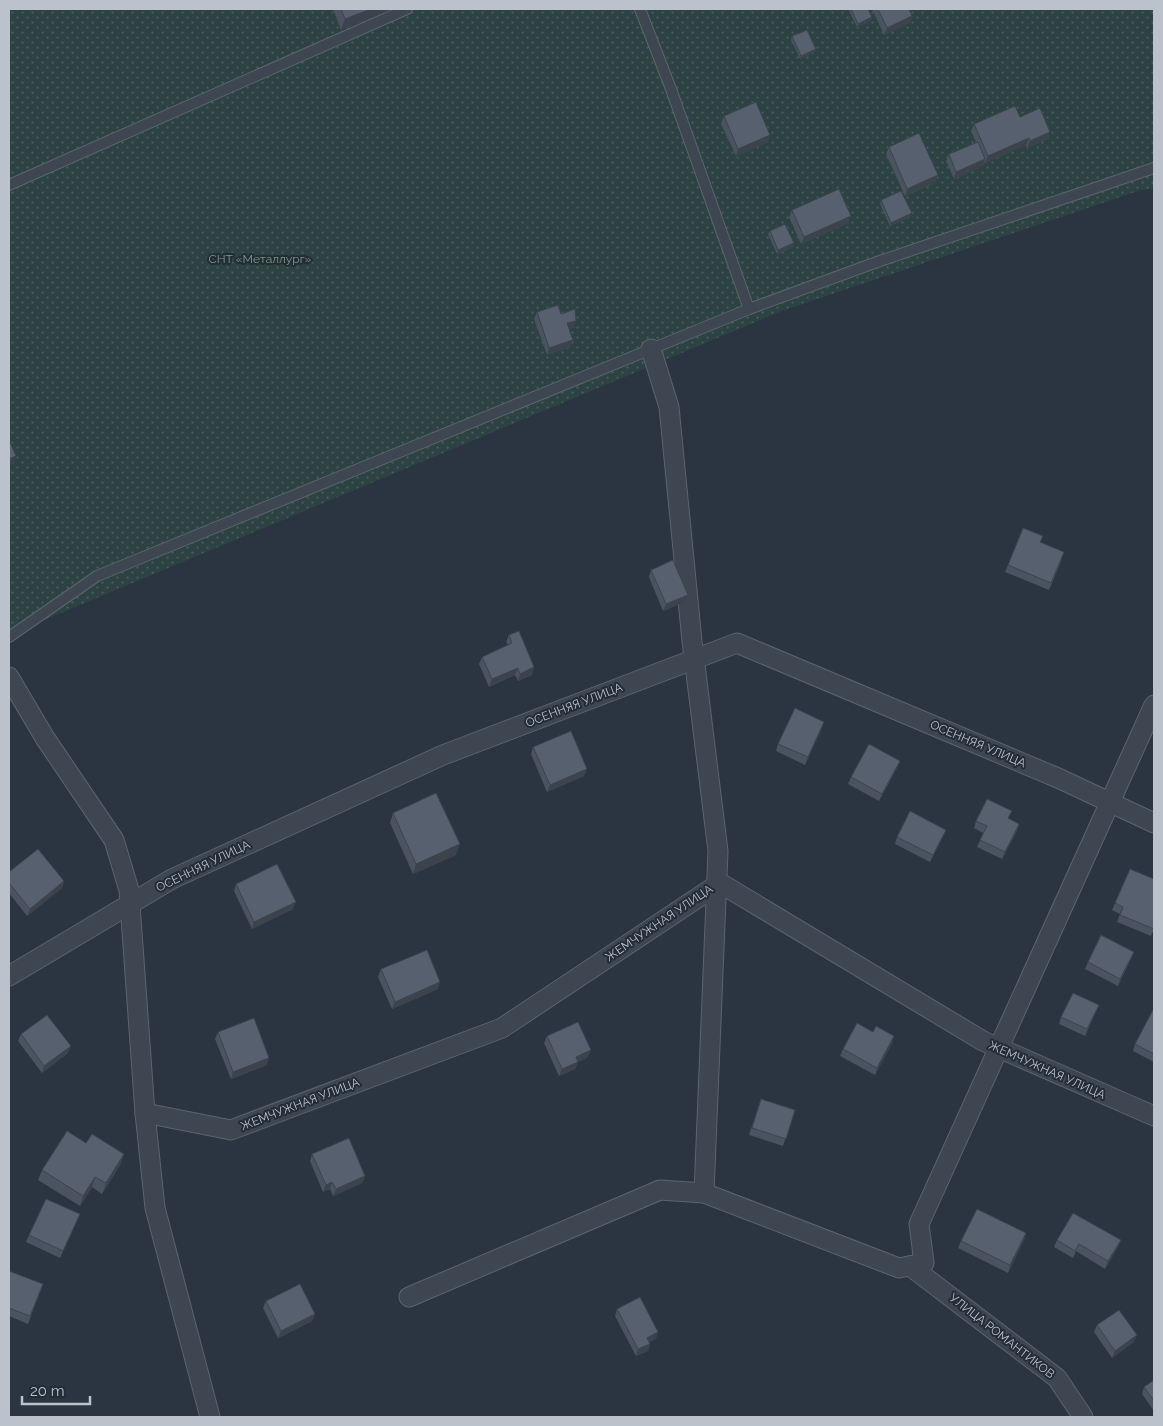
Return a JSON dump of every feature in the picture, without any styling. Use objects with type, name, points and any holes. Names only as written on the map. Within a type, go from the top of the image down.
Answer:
[{"type":"street","points":[[651,349],[669,407],[694,660],[718,851],[704,1194]]},
{"type":"street","name":"ОСЕННЯЯ УЛИЦА","points":[[9,976],[172,879],[443,755],[737,643],[1058,778],[1154,823]]},
{"type":"street","points":[[9,677],[45,738],[114,840],[130,890],[145,1113],[155,1208],[210,1417]]},
{"type":"street","points":[[409,1297],[660,1190],[704,1194],[899,1268],[924,1263],[920,1224],[1154,706]]},
{"type":"street","name":"ЖЕМЧУЖНАЯ УЛИЦА","points":[[145,1113],[231,1130],[502,1028],[720,883],[974,1036],[1154,1116]]},
{"type":"street","name":"УЛИЦА РОМАНТИКОВ","points":[[910,1266],[1057,1378],[1083,1417]]},
{"type":"lane","points":[[9,185],[408,9]]},
{"type":"lane","points":[[640,9],[671,89],[749,310]]},
{"type":"lane","points":[[9,637],[97,576],[651,349],[877,262],[1154,168]]},
{"type":"green space","name":"СНТ «Металлург»","points":[[9,9],[1154,9],[1154,189],[1141,190],[782,311],[13,633],[9,628]]},
{"type":"building","points":[[341,9],[371,9],[345,19]]},
{"type":"building","points":[[851,9],[868,9],[872,17],[858,24]]},
{"type":"building","points":[[878,9],[909,9],[912,16],[887,28]]},
{"type":"building","points":[[807,30],[816,49],[801,56],[792,36]]},
{"type":"building","points":[[756,102],[770,135],[738,149],[724,116]]},
{"type":"building","points":[[1015,106],[1020,117],[1040,108],[1050,132],[1030,141],[1029,138],[988,156],[974,124]]},
{"type":"building","points":[[919,133],[938,175],[907,189],[889,147]]},
{"type":"building","points":[[978,142],[985,159],[956,172],[949,154]]},
{"type":"building","points":[[839,189],[851,216],[804,237],[792,210]]},
{"type":"building","points":[[901,191],[912,213],[891,223],[881,200]]},
{"type":"building","points":[[785,224],[794,243],[778,250],[770,231]]},
{"type":"building","points":[[558,305],[561,314],[575,309],[576,321],[567,323],[573,340],[549,348],[537,312]]},
{"type":"building","points":[[9,440],[16,456],[9,459]]},
{"type":"building","points":[[1023,528],[1043,536],[1040,542],[1064,552],[1051,583],[1008,565]]},
{"type":"building","points":[[673,560],[688,595],[666,604],[651,570]]},
{"type":"building","points":[[519,631],[534,667],[520,674],[518,668],[492,679],[482,657],[512,643],[509,635]]},
{"type":"building","points":[[795,708],[824,722],[808,757],[778,744]]},
{"type":"building","points":[[571,731],[587,769],[550,785],[533,747]]},
{"type":"building","points":[[869,744],[900,761],[882,794],[851,777]]},
{"type":"building","points":[[436,793],[460,844],[416,864],[393,813]]},
{"type":"building","points":[[987,799],[1012,811],[1008,818],[1019,824],[1005,852],[980,840],[987,826],[976,821]]},
{"type":"building","points":[[910,811],[946,830],[933,855],[897,837]]},
{"type":"building","points":[[38,849],[64,881],[30,909],[9,883],[9,872]]},
{"type":"building","points":[[277,864],[296,902],[254,922],[236,884]]},
{"type":"building","points":[[1130,869],[1154,879],[1154,929],[1120,915],[1123,907],[1115,903]]},
{"type":"building","points":[[1101,935],[1134,952],[1120,979],[1088,962]]},
{"type":"building","points":[[427,950],[440,982],[395,1002],[381,969]]},
{"type":"building","points":[[1073,993],[1099,1005],[1087,1029],[1061,1017]]},
{"type":"building","points":[[1154,1008],[1154,1054],[1135,1044]]},
{"type":"building","points":[[47,1015],[71,1046],[44,1066],[21,1034]]},
{"type":"building","points":[[254,1018],[269,1058],[233,1072],[218,1032]]},
{"type":"building","points":[[578,1022],[591,1050],[576,1057],[578,1062],[562,1069],[547,1036]]},
{"type":"building","points":[[857,1023],[873,1032],[876,1026],[894,1036],[877,1068],[843,1049]]},
{"type":"building","points":[[761,1099],[795,1110],[786,1139],[752,1128]]},
{"type":"building","points":[[67,1131],[86,1143],[92,1134],[124,1154],[106,1183],[95,1177],[83,1196],[42,1170]]},
{"type":"building","points":[[349,1138],[365,1176],[336,1189],[332,1182],[326,1185],[312,1154]]},
{"type":"building","points":[[46,1199],[80,1214],[63,1251],[29,1235]]},
{"type":"building","points":[[977,1209],[1026,1233],[1010,1265],[961,1241]]},
{"type":"building","points":[[1073,1213],[1121,1240],[1108,1261],[1079,1244],[1075,1251],[1057,1240]]},
{"type":"building","points":[[9,1271],[43,1284],[30,1316],[9,1308]]},
{"type":"building","points":[[300,1284],[315,1314],[281,1331],[266,1301]]},
{"type":"building","points":[[640,1297],[658,1332],[647,1338],[650,1344],[638,1349],[617,1309]]},
{"type":"building","points":[[1119,1310],[1137,1335],[1115,1351],[1097,1325]]},
{"type":"building","points":[[1154,1380],[1154,1401],[1144,1387]]}]
